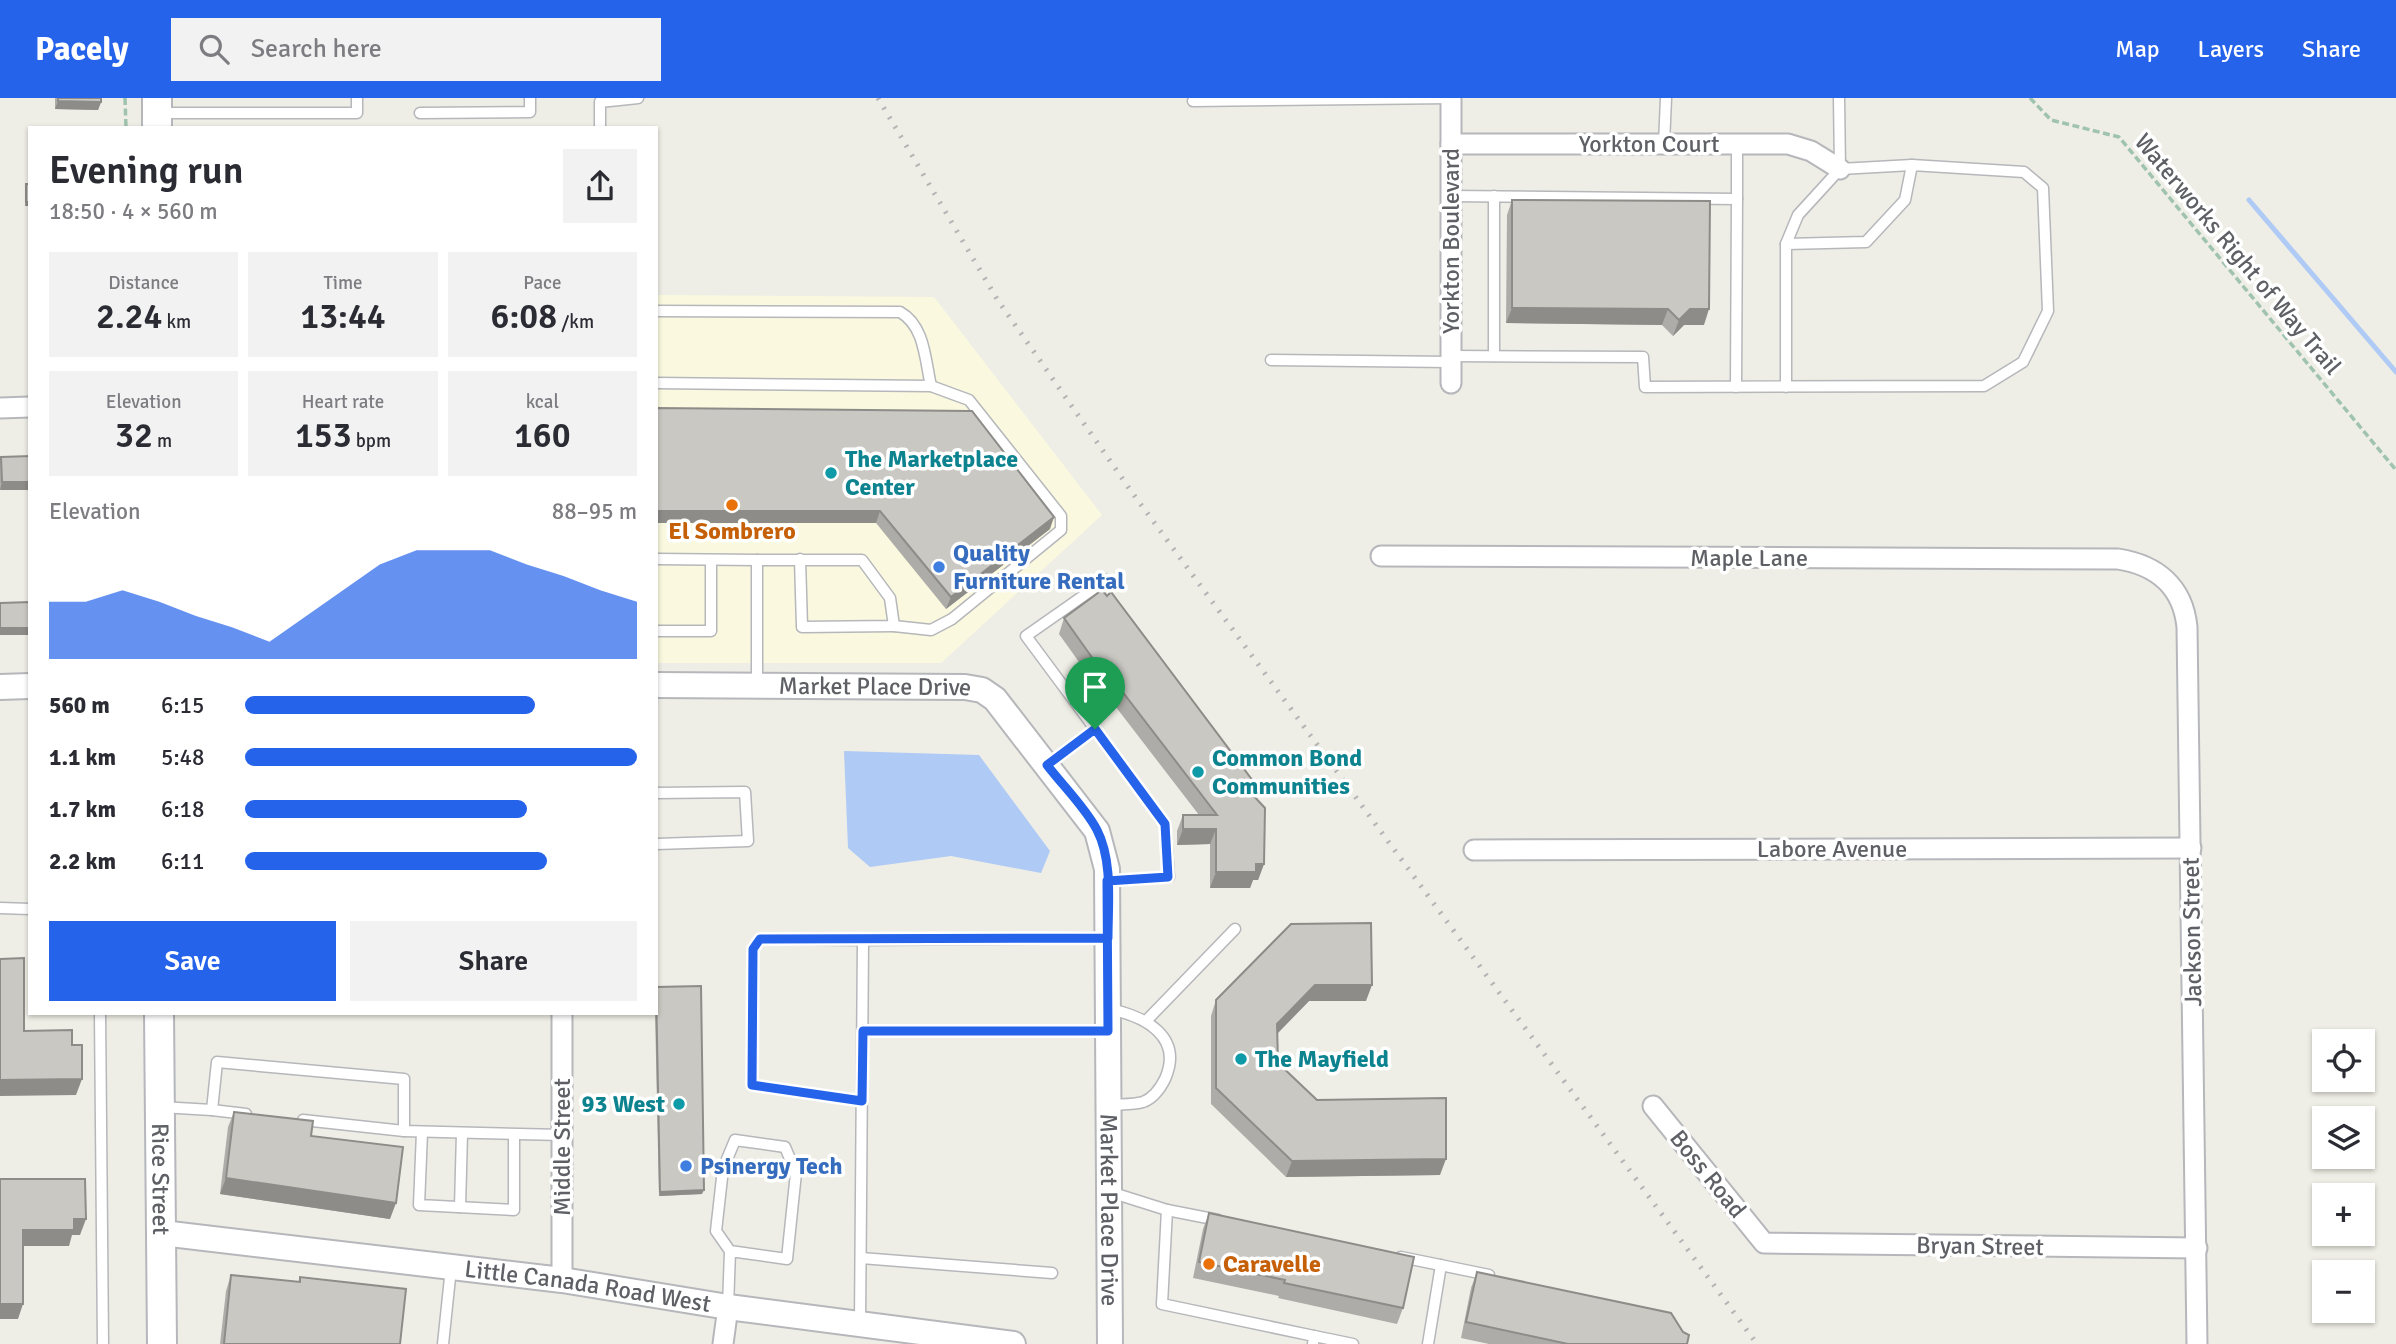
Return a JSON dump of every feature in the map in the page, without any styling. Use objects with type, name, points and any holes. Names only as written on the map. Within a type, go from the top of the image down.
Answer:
[{"type":"main road","name":"Rice Street","points":[[159,1015],[162,1344]]},
{"type":"street","name":"Yorkton Boulevard","points":[[1451,98],[1451,383]]},
{"type":"street","name":"Yorkton Court","points":[[1451,144],[1788,145],[1811,151],[1840,169]]},
{"type":"street","points":[[0,408],[28,407]]},
{"type":"street","name":"Maple Lane","points":[[1381,556],[2118,559]]},
{"type":"street","name":"Jackson Street","points":[[2118,559],[2138,562],[2167,579],[2179,596],[2186,615],[2197,1344]]},
{"type":"street","name":"Market Place Drive","points":[[658,685],[973,687],[995,699],[1097,831],[1107,881],[1110,1344]]},
{"type":"street","points":[[0,687],[28,686]]},
{"type":"street","name":"Labore Avenue","points":[[1474,850],[2191,848]]},
{"type":"street","name":"Middle Street","points":[[562,1015],[562,1280]]},
{"type":"street","name":"Boss Road","points":[[1653,1105],[1764,1243]]},
{"type":"street","name":"Little Canada Road West","points":[[162,1233],[562,1280],[727,1307],[1013,1344]]},
{"type":"street","name":"Bryan Street","points":[[1764,1243],[2197,1248]]},
{"type":"street","points":[[723,1344],[727,1307]]},
{"type":"lane","points":[[157,113],[357,113],[357,98]]},
{"type":"lane","points":[[420,113],[530,112],[530,98]]},
{"type":"lane","points":[[600,126],[600,102],[638,98]]},
{"type":"lane","points":[[1193,101],[1451,98]]},
{"type":"lane","points":[[1664,144],[1666,98]]},
{"type":"lane","points":[[1786,387],[1786,244],[1798,215],[1840,169],[1839,98]]},
{"type":"lane","points":[[1736,387],[1737,144]]},
{"type":"lane","points":[[1271,360],[1451,359],[1494,356],[1643,357],[1644,387],[1984,386],[2023,362],[2048,311],[2043,188],[2024,172],[1912,165],[1840,169]]},
{"type":"lane","points":[[1786,244],[1866,242],[1905,200],[1912,165]]},
{"type":"lane","points":[[1451,196],[1737,199]]},
{"type":"lane","points":[[1494,196],[1494,356]]},
{"type":"lane","points":[[658,311],[900,312],[912,318],[919,332],[931,386]]},
{"type":"lane","points":[[658,383],[931,386],[969,400],[1061,516],[1062,530],[952,619],[931,630],[894,626],[802,628],[800,559]]},
{"type":"lane","points":[[658,559],[862,560],[890,598],[894,626]]},
{"type":"lane","points":[[658,631],[711,631],[711,560]]},
{"type":"lane","points":[[757,560],[757,685]]},
{"type":"lane","points":[[1106,580],[1027,636],[1165,824],[1168,877],[1107,881]]},
{"type":"lane","points":[[1047,765],[1095,729]]},
{"type":"lane","points":[[658,793],[745,792],[748,841],[658,844]]},
{"type":"lane","points":[[0,908],[28,909]]},
{"type":"lane","points":[[1147,1020],[1236,929]]},
{"type":"lane","points":[[862,1101],[752,1085],[753,949],[760,939],[1108,938]]},
{"type":"lane","points":[[860,1324],[863,940]]},
{"type":"lane","points":[[100,1015],[103,1344]]},
{"type":"lane","points":[[863,1031],[1147,1020],[1161,1032],[1170,1055],[1163,1084],[1156,1094],[1143,1102],[1109,1105]]},
{"type":"lane","points":[[212,1110],[217,1062],[404,1079],[404,1131]]},
{"type":"lane","points":[[160,1107],[253,1114]]},
{"type":"lane","points":[[294,1119],[404,1131],[562,1135]]},
{"type":"lane","points":[[422,1132],[419,1205],[514,1210],[514,1135]]},
{"type":"lane","points":[[460,1207],[462,1133]]},
{"type":"lane","points":[[727,1307],[730,1251],[716,1231],[723,1169],[735,1140],[785,1147],[796,1173],[787,1259],[730,1251]]},
{"type":"lane","points":[[1109,1192],[1167,1210],[1235,1224]]},
{"type":"lane","points":[[1167,1210],[1162,1304],[1314,1340],[1353,1344]]},
{"type":"lane","points":[[1386,1254],[1503,1279]]},
{"type":"lane","points":[[861,1258],[1052,1273]]},
{"type":"lane","points":[[1428,1344],[1441,1265]]},
{"type":"lane","points":[[443,1344],[452,1267]]},
{"type":"path","points":[[125,98],[126,126]]},
{"type":"path","name":"Waterworks Right of Way Trail","points":[[2030,98],[2051,120],[2119,137],[2396,470]]},
{"type":"shaded area","points":[[658,295],[934,297],[1102,515],[941,663],[658,663]]},
{"type":"water","points":[[844,751],[979,755],[1050,851],[1041,873],[951,856],[870,867],[848,848]]},
{"type":"building","points":[[58,98],[101,98],[101,102],[58,101]]},
{"type":"building","points":[[26,184],[28,184],[28,202]]},
{"type":"building","points":[[1512,200],[1710,201],[1709,309],[1690,309],[1679,320],[1668,309],[1512,308]]},
{"type":"building","name":"The Marketplace Center","points":[[658,408],[972,411],[1054,517],[951,597],[880,511],[658,511]]},
{"type":"building","points":[[28,456],[28,482],[2,482],[1,457]]},
{"type":"building","name":"Common Bond Communities","points":[[1102,590],[1107,596],[1111,592],[1256,785],[1248,790],[1265,808],[1264,864],[1256,864],[1256,872],[1216,872],[1216,829],[1183,829],[1183,815],[1217,815],[1115,682],[1104,689],[1096,678],[1103,673],[1064,618]]},
{"type":"building","points":[[28,602],[28,628],[0,628],[0,603]]},
{"type":"building","name":"The Mayfield","points":[[1371,923],[1372,985],[1315,985],[1277,1024],[1278,1063],[1317,1100],[1446,1098],[1446,1159],[1292,1161],[1216,1088],[1216,1000],[1291,924]]},
{"type":"building","points":[[24,958],[24,1031],[72,1030],[72,1045],[82,1045],[82,1079],[0,1080],[0,959]]},
{"type":"building","name":"93 West","points":[[701,986],[704,1190],[660,1192],[658,987]]},
{"type":"building","points":[[234,1112],[313,1121],[311,1136],[403,1147],[396,1203],[226,1178]]},
{"type":"building","points":[[0,1179],[85,1179],[86,1219],[74,1219],[74,1230],[23,1230],[23,1304],[0,1304]]},
{"type":"building","points":[[1209,1213],[1414,1257],[1403,1308],[1199,1262]]},
{"type":"building","points":[[1477,1272],[1671,1313],[1683,1332],[1689,1335],[1687,1344],[1568,1344],[1466,1322]]},
{"type":"building","points":[[231,1275],[300,1282],[300,1277],[406,1289],[400,1344],[224,1344]]},
{"type":"waterway","points":[[2249,200],[2396,372]]},
{"type":"railway","points":[[878,98],[997,299],[1131,491],[1757,1344]]},
{"type":"place","name":"The Marketplace Center","points":[[831,473]]},
{"type":"place","name":"El Sombrero","points":[[732,505]]},
{"type":"place","name":"Quality Furniture Rental","points":[[939,567]]},
{"type":"place","name":"Common Bond Communities","points":[[1198,772]]},
{"type":"place","name":"The Mayfield","points":[[1241,1059]]},
{"type":"place","name":"93 West","points":[[679,1104]]},
{"type":"place","name":"Psinergy Tech","points":[[686,1166]]},
{"type":"place","name":"Caravelle","points":[[1209,1264]]},
{"type":"route","points":[[1095,729],[1047,765],[1097,831],[1107,869],[1107,881],[1108,938],[760,939],[753,949],[752,1085],[862,1101],[863,1031],[1108,1031],[1108,938],[1107,881],[1168,877],[1165,824],[1095,729]]}]
